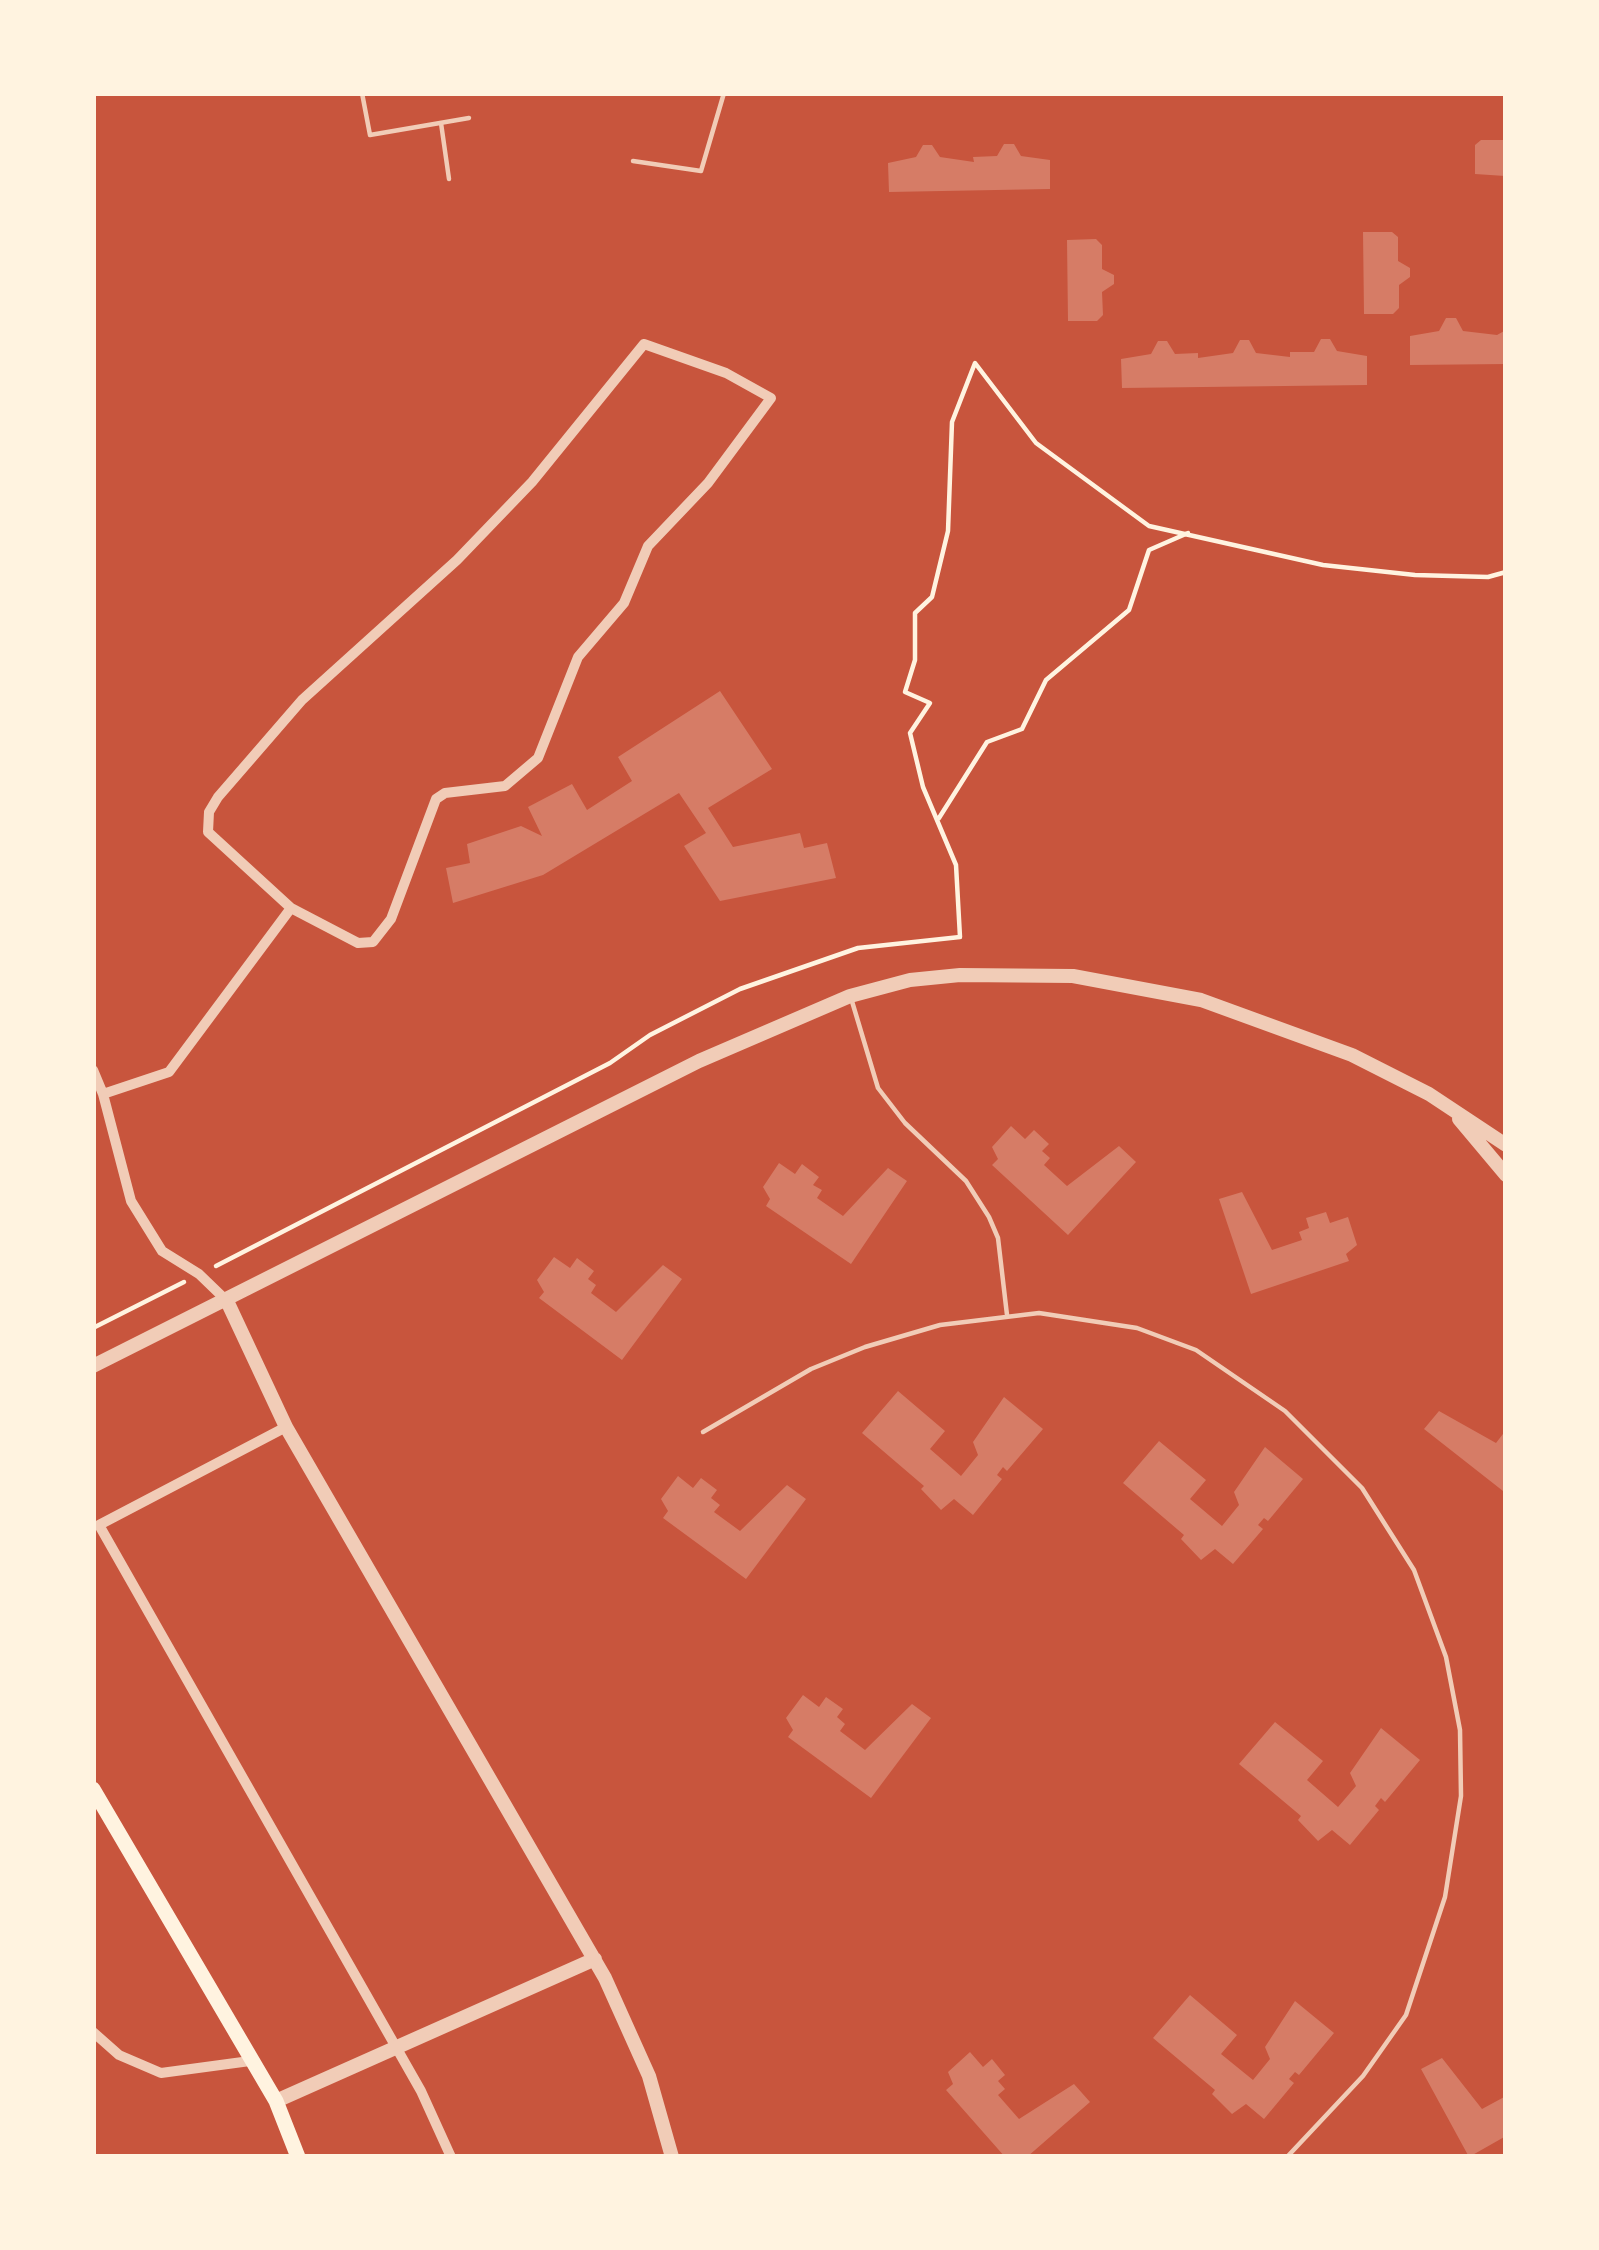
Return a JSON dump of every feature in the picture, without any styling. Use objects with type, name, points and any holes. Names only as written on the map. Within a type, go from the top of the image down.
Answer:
[{"type":"main road","points":[[93,1789],[276,2101],[298,2157]]},
{"type":"street","points":[[644,344],[726,374],[771,398],[708,483],[648,547],[624,603],[578,657],[538,758],[505,786],[445,794],[436,800],[391,919],[373,942],[358,944],[291,908],[208,832],[209,812],[218,797],[290,712],[511,504],[644,344]]},
{"type":"street","points":[[103,1094],[169,1072],[291,908]]},
{"type":"street","points":[[93,1366],[699,1060],[850,996],[960,975],[1073,976],[1130,984],[1262,1018],[1352,1055],[1448,1106],[1506,1145]]},
{"type":"street","points":[[93,1070],[131,1201],[162,1251],[199,1274],[227,1301],[286,1427],[595,1959],[649,2076],[672,2157]]},
{"type":"street","points":[[1448,1106],[1506,1175]]},
{"type":"street","points":[[286,1427],[99,1525],[395,2044],[451,2157]]},
{"type":"street","points":[[276,2101],[395,2044],[595,1959]]},
{"type":"street","points":[[93,2032],[119,2055],[161,2073],[250,2061]]},
{"type":"lane","points":[[362,93],[370,135],[470,118]]},
{"type":"lane","points":[[633,161],[701,171],[724,93]]},
{"type":"lane","points":[[441,123],[449,179]]},
{"type":"lane","points":[[850,996],[878,1088],[905,1123],[965,1180],[989,1217],[998,1238],[1006,1315]]},
{"type":"lane","points":[[704,1432],[837,1358],[926,1328],[1006,1315],[1071,1316],[1137,1328],[1196,1350],[1250,1384],[1362,1488],[1414,1570],[1436,1627],[1455,1696],[1463,1763],[1451,1865],[1419,1985],[1386,2047],[1287,2157]]},
{"type":"path","points":[[93,1328],[610,1063],[650,1035],[740,988],[858,948],[960,938],[956,865],[923,787],[910,733],[929,703],[904,692],[915,660],[915,613],[932,597],[948,531],[952,422],[975,363],[1036,442],[1150,526],[1323,565],[1415,575],[1488,577],[1506,572]]},
{"type":"path","points":[[939,818],[987,742],[1022,729],[1046,680],[1129,610],[1149,550],[1188,533]]},
{"type":"building","points":[[1481,140],[1506,140],[1505,176],[1475,174],[1475,145]]},
{"type":"building","points":[[1004,144],[1014,144],[1021,156],[1050,160],[1050,189],[889,192],[888,163],[916,157],[923,145],[932,145],[940,157],[974,162],[973,157],[997,156]]},
{"type":"building","points":[[1363,232],[1392,232],[1398,237],[1398,261],[1410,268],[1410,277],[1399,285],[1399,308],[1393,314],[1364,314]]},
{"type":"building","points":[[1096,239],[1102,245],[1102,269],[1114,275],[1114,284],[1102,292],[1103,315],[1097,321],[1068,321],[1067,240]]},
{"type":"building","points":[[1446,318],[1456,318],[1463,331],[1497,335],[1506,330],[1506,364],[1410,365],[1410,336],[1439,331]]},
{"type":"building","points":[[1321,339],[1330,339],[1337,351],[1367,356],[1367,385],[1122,388],[1121,359],[1151,354],[1158,341],[1167,341],[1175,354],[1198,353],[1198,358],[1233,353],[1240,340],[1249,340],[1256,353],[1290,357],[1290,352],[1314,352]]},
{"type":"building","points":[[720,691],[772,769],[708,808],[733,847],[800,833],[804,848],[827,843],[836,878],[720,901],[684,846],[706,833],[679,793],[543,875],[453,903],[446,868],[470,863],[467,844],[521,826],[542,836],[528,807],[572,784],[587,810],[632,781],[618,757]]},
{"type":"building","points":[[1011,1126],[1025,1139],[1034,1130],[1049,1144],[1042,1151],[1050,1158],[1044,1165],[1067,1186],[1119,1146],[1136,1162],[1068,1235],[992,1165],[998,1159],[992,1147]]},
{"type":"building","points":[[779,1163],[795,1174],[802,1164],[819,1177],[813,1185],[822,1190],[817,1198],[843,1216],[888,1168],[907,1181],[851,1264],[766,1206],[770,1199],[763,1187]]},
{"type":"building","points":[[1242,1192],[1272,1250],[1302,1240],[1299,1232],[1309,1228],[1306,1218],[1326,1212],[1330,1223],[1348,1217],[1357,1245],[1346,1254],[1349,1261],[1251,1294],[1219,1199]]},
{"type":"building","points":[[554,1257],[570,1268],[577,1258],[594,1271],[588,1279],[596,1285],[591,1293],[616,1312],[663,1265],[682,1279],[622,1360],[539,1298],[544,1292],[537,1280]]},
{"type":"building","points":[[898,1391],[945,1431],[930,1449],[961,1476],[978,1455],[973,1442],[1004,1397],[1043,1429],[1007,1471],[1003,1467],[997,1475],[1002,1479],[973,1515],[954,1499],[941,1510],[921,1489],[924,1486],[862,1433]]},
{"type":"building","points":[[1439,1411],[1496,1443],[1506,1430],[1503,1491],[1424,1429]]},
{"type":"building","points":[[1159,1441],[1206,1480],[1190,1499],[1222,1526],[1239,1505],[1234,1492],[1265,1447],[1303,1479],[1268,1521],[1264,1518],[1258,1525],[1263,1529],[1233,1564],[1215,1549],[1201,1560],[1181,1539],[1184,1535],[1123,1483]]},
{"type":"building","points":[[678,1476],[693,1488],[701,1478],[717,1490],[711,1498],[720,1505],[714,1512],[740,1531],[787,1485],[806,1499],[746,1579],[663,1518],[668,1511],[661,1499]]},
{"type":"building","points":[[803,1695],[819,1707],[826,1697],[843,1709],[837,1717],[845,1724],[840,1731],[865,1750],[912,1704],[931,1718],[871,1798],[788,1737],[793,1730],[786,1718]]},
{"type":"building","points":[[1275,1722],[1323,1761],[1307,1780],[1338,1807],[1356,1786],[1350,1773],[1381,1728],[1420,1760],[1385,1802],[1381,1798],[1375,1806],[1379,1810],[1350,1845],[1332,1830],[1318,1841],[1298,1820],[1301,1816],[1239,1764]]},
{"type":"building","points":[[1190,1995],[1237,2035],[1221,2054],[1253,2080],[1270,2059],[1265,2047],[1295,2001],[1334,2033],[1299,2075],[1295,2072],[1289,2079],[1294,2083],[1264,2119],[1246,2104],[1232,2114],[1212,2094],[1215,2090],[1153,2038]]},
{"type":"building","points":[[970,2052],[983,2067],[992,2059],[1005,2075],[998,2081],[1005,2089],[998,2095],[1019,2119],[1074,2084],[1090,2102],[1027,2157],[1005,2157],[946,2090],[953,2084],[948,2072]]},
{"type":"building","points":[[1442,2058],[1482,2109],[1506,2096],[1506,2136],[1469,2157],[1421,2069]]}]
